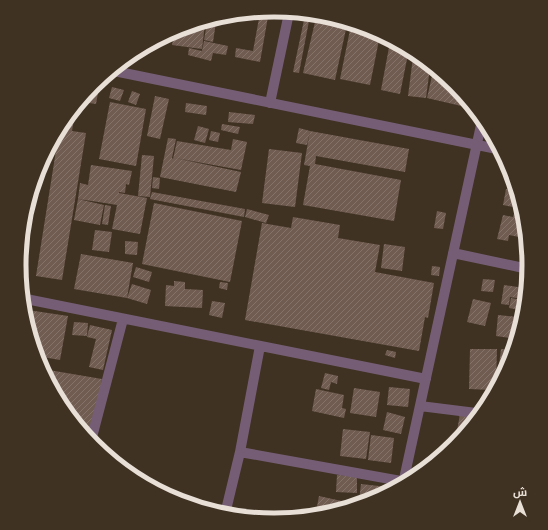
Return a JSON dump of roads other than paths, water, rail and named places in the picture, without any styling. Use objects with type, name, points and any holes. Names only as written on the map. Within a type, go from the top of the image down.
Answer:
[{"type":"street","points":[[270,103],[288,18]]},
{"type":"street","points":[[118,72],[493,148]]},
{"type":"street","points":[[405,476],[480,128]]},
{"type":"street","points":[[453,253],[522,268]]},
{"type":"street","points":[[28,299],[426,379]]},
{"type":"street","points":[[93,434],[123,318]]},
{"type":"street","points":[[226,508],[240,452],[260,346]]},
{"type":"street","points":[[420,406],[473,413]]},
{"type":"street","points":[[240,452],[397,480]]}]
